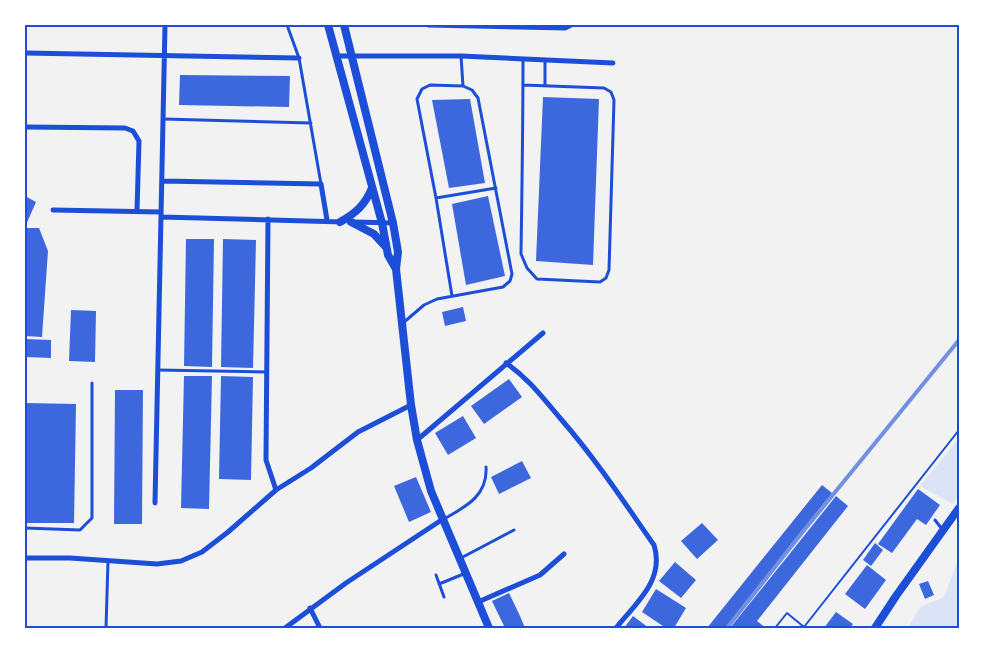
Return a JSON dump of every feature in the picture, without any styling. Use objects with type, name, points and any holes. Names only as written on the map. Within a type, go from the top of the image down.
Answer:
[{"type":"street","points":[[155,503],[165,25]]},
{"type":"street","points":[[328,25],[382,223],[386,248],[396,269]]},
{"type":"street","points":[[344,25],[393,223],[398,252],[396,269],[411,404],[417,440],[431,490],[490,628]]},
{"type":"street","points":[[428,25],[565,28],[572,25]]},
{"type":"street","points":[[25,53],[299,58]]},
{"type":"street","points":[[336,56],[461,56],[613,63]]},
{"type":"street","points":[[25,127],[125,128],[133,131],[139,141],[137,211]]},
{"type":"street","points":[[162,181],[322,184],[327,220]]},
{"type":"street","points":[[340,222],[360,209],[367,201],[372,188]]},
{"type":"street","points":[[53,210],[137,211],[161,214],[393,223]]},
{"type":"street","points":[[268,219],[266,460],[276,490]]},
{"type":"street","points":[[351,222],[374,234],[386,248]]},
{"type":"street","points":[[417,440],[543,333]]},
{"type":"street","points":[[506,363],[524,376],[580,441],[654,545],[658,558],[657,570],[652,583],[616,628]]},
{"type":"street","points":[[25,558],[157,564],[180,561],[202,552],[276,490],[311,468],[358,432],[411,404]]},
{"type":"street","points":[[875,628],[959,508]]},
{"type":"street","points":[[285,628],[346,583],[443,519]]},
{"type":"street","points":[[478,602],[540,575],[564,554]]},
{"type":"street","points":[[310,608],[320,628]]},
{"type":"lane","points":[[287,25],[299,58],[322,184]]},
{"type":"lane","points":[[461,56],[463,86]]},
{"type":"lane","points":[[523,60],[521,254],[527,268],[537,279],[600,282],[606,278],[609,270],[614,100],[611,92],[604,88],[523,85]]},
{"type":"lane","points":[[545,61],[545,85]]},
{"type":"lane","points":[[403,323],[424,305],[437,299],[503,287],[510,281],[512,274],[478,98],[472,90],[463,86],[430,85],[422,89],[417,99],[452,296]]},
{"type":"lane","points":[[163,120],[311,123]]},
{"type":"lane","points":[[436,198],[496,188]]},
{"type":"lane","points":[[158,370],[267,372]]},
{"type":"lane","points":[[25,528],[80,530],[92,518],[92,383]]},
{"type":"lane","points":[[443,519],[474,500],[484,486],[486,467]]},
{"type":"lane","points":[[935,520],[943,529]]},
{"type":"lane","points":[[460,559],[514,530]]},
{"type":"lane","points":[[106,628],[108,561]]},
{"type":"lane","points":[[439,584],[466,572]]},
{"type":"lane","points":[[436,575],[444,596]]},
{"type":"path","points":[[775,628],[787,613],[804,628],[959,430]]},
{"type":"shaded area","points":[[959,438],[959,496],[953,504],[920,486]]},
{"type":"shaded area","points":[[959,558],[959,628],[908,628],[920,607],[944,597]]},
{"type":"building","points":[[180,75],[290,76],[289,107],[179,105]]},
{"type":"building","points":[[543,97],[599,99],[593,265],[536,261]]},
{"type":"building","points":[[470,99],[485,183],[449,188],[432,100]]},
{"type":"building","points":[[25,196],[36,202],[25,227]]},
{"type":"building","points":[[488,196],[505,276],[466,285],[452,204]]},
{"type":"building","points":[[25,228],[39,228],[48,251],[42,337],[25,336]]},
{"type":"building","points":[[186,239],[214,239],[212,367],[184,366]]},
{"type":"building","points":[[223,239],[256,240],[253,368],[221,367]]},
{"type":"building","points":[[463,307],[466,321],[445,326],[442,312]]},
{"type":"building","points":[[71,310],[96,311],[95,362],[69,361]]},
{"type":"building","points":[[25,339],[51,340],[51,358],[25,357]]},
{"type":"building","points":[[184,376],[212,376],[209,509],[181,508]]},
{"type":"building","points":[[221,376],[253,377],[251,480],[219,479]]},
{"type":"building","points":[[509,379],[522,397],[484,424],[471,406]]},
{"type":"building","points":[[115,390],[143,390],[142,524],[114,524]]},
{"type":"building","points":[[25,403],[76,404],[74,523],[25,523]]},
{"type":"building","points":[[463,416],[476,438],[448,455],[435,433]]},
{"type":"building","points":[[522,461],[531,478],[499,494],[491,477]]},
{"type":"building","points":[[416,477],[431,512],[409,522],[394,486]]},
{"type":"building","points":[[822,485],[832,493],[725,628],[707,628]]},
{"type":"building","points":[[918,489],[940,505],[926,525],[917,519],[892,553],[878,544]]},
{"type":"building","points":[[836,496],[848,506],[757,621],[766,628],[730,628]]},
{"type":"building","points":[[702,523],[718,540],[697,559],[681,541]]},
{"type":"building","points":[[875,543],[883,550],[871,566],[863,560]]},
{"type":"building","points":[[675,562],[696,580],[681,598],[659,581]]},
{"type":"building","points":[[867,565],[886,580],[865,609],[845,594]]},
{"type":"building","points":[[928,581],[934,595],[925,599],[919,584]]},
{"type":"building","points":[[656,589],[686,608],[674,628],[666,628],[642,612]]},
{"type":"building","points":[[509,593],[525,628],[505,628],[492,601]]},
{"type":"building","points":[[836,612],[853,624],[850,628],[824,628]]},
{"type":"building","points":[[633,616],[649,628],[624,628]]},
{"type":"railway","points":[[727,628],[959,340]]}]
